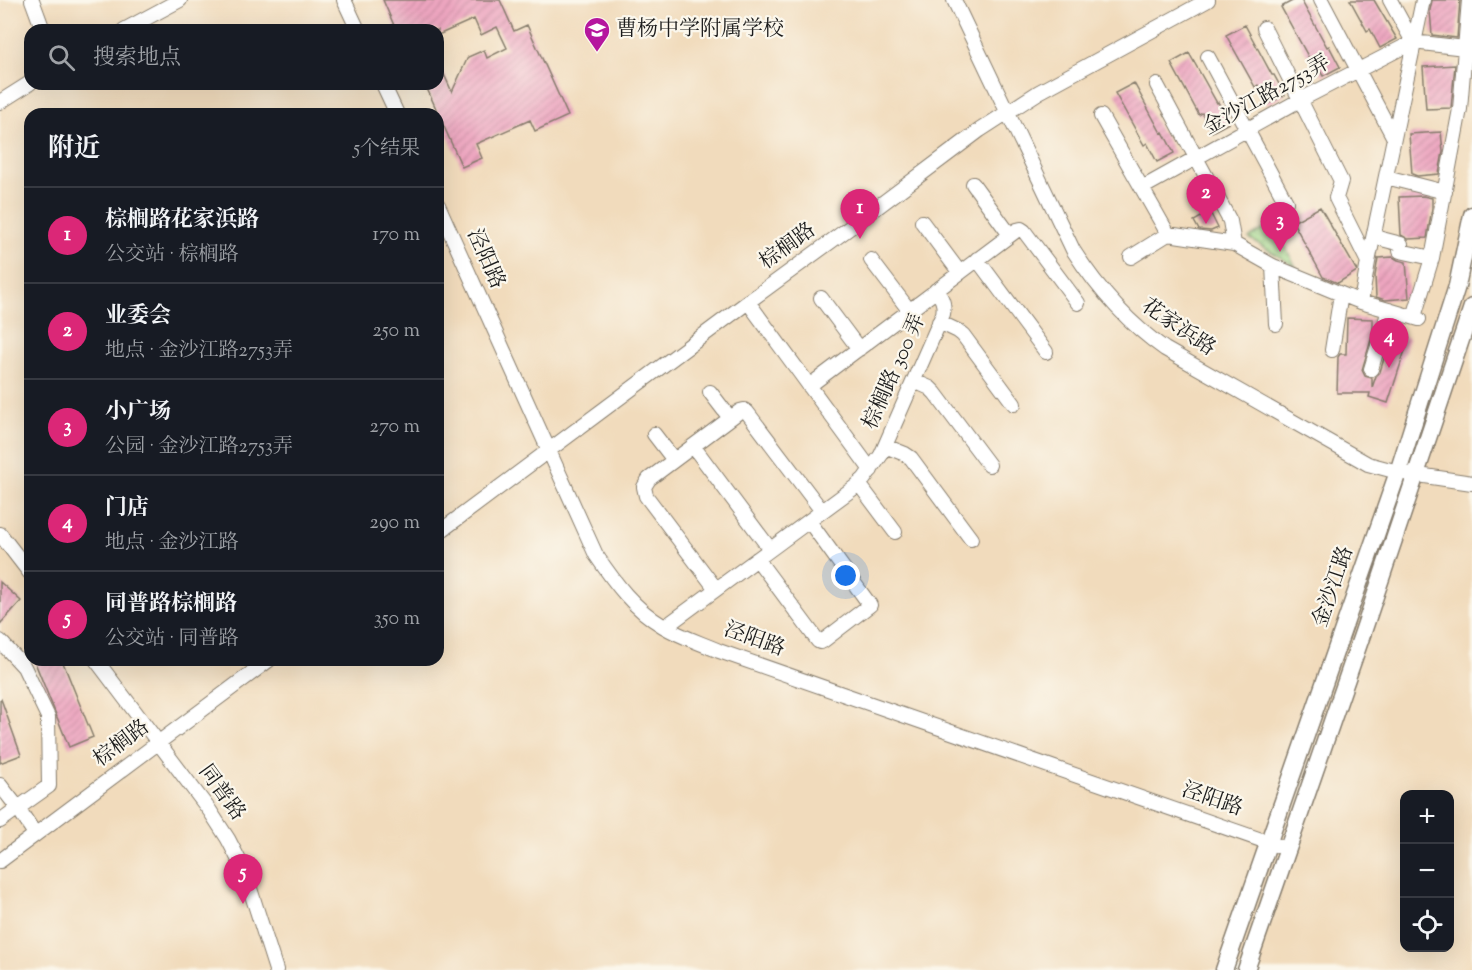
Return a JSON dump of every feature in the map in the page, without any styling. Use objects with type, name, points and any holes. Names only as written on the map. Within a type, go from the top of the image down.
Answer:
[{"type":"main road","name":"金沙江路","points":[[1224,970],[1398,472],[1457,286],[1472,215]]},
{"type":"main road","name":"金沙江路","points":[[1245,970],[1472,307]]},
{"type":"street","points":[[32,0],[41,24]]},
{"type":"street","points":[[135,24],[180,0]]},
{"type":"street","points":[[344,0],[355,24]]},
{"type":"street","name":"花家浜路","points":[[954,0],[1072,250],[1109,300],[1137,328],[1174,354],[1368,464],[1398,472],[1472,483]]},
{"type":"street","name":"棕榈路","points":[[444,529],[971,136],[1050,86],[1208,0]]},
{"type":"street","points":[[1321,0],[1394,138]]},
{"type":"street","points":[[1389,0],[1413,42]]},
{"type":"street","points":[[1361,302],[1423,0]]},
{"type":"street","points":[[1131,257],[1168,234],[1234,244],[1273,266],[1341,294],[1416,318],[1432,258],[1460,109],[1469,0]]},
{"type":"street","points":[[1264,28],[1341,181],[1336,198],[1368,262]]},
{"type":"street","points":[[1413,42],[1465,48]]},
{"type":"street","name":"金沙江路2753弄","points":[[1142,188],[1300,100],[1413,42]]},
{"type":"street","points":[[1208,57],[1286,202]]},
{"type":"street","points":[[1157,85],[1230,221],[1234,244]]},
{"type":"street","points":[[0,102],[24,87]]},
{"type":"street","points":[[386,90],[394,108]]},
{"type":"street","points":[[1101,116],[1168,234]]},
{"type":"street","points":[[1386,177],[1445,192]]},
{"type":"street","points":[[973,184],[1010,235],[1017,230],[1024,231],[1078,303]]},
{"type":"street","name":"泾阳路","points":[[444,218],[596,555],[631,601],[649,616],[665,627],[719,651],[1287,849]]},
{"type":"street","points":[[922,222],[960,273]]},
{"type":"street","name":"棕榈路 300 弄","points":[[809,386],[1010,235]]},
{"type":"street","points":[[1374,237],[1401,244],[1400,251],[1432,258]]},
{"type":"street","points":[[977,259],[1046,352]]},
{"type":"street","points":[[872,260],[909,310]]},
{"type":"street","points":[[1273,266],[1276,324]]},
{"type":"street","name":"棕榈路 300 弄","points":[[665,627],[822,512],[859,483],[871,470],[881,455],[939,322],[944,306],[936,290]]},
{"type":"street","points":[[1332,350],[1341,294]]},
{"type":"street","points":[[820,297],[858,349]]},
{"type":"street","name":"棕榈路 300 弄","points":[[748,302],[871,470]]},
{"type":"street","points":[[1371,369],[1389,310]]},
{"type":"street","points":[[939,322],[963,335],[1014,404]]},
{"type":"street","points":[[914,381],[930,388],[935,393],[989,465]]},
{"type":"street","points":[[710,392],[730,418]]},
{"type":"street","points":[[716,589],[646,496],[644,487],[649,479],[730,418],[740,411],[747,412],[822,512]]},
{"type":"street","points":[[654,434],[674,460]]},
{"type":"street","points":[[693,446],[770,549]]},
{"type":"street","points":[[885,446],[911,458],[971,539]]},
{"type":"street","points":[[859,483],[895,532]]},
{"type":"street","points":[[757,559],[818,641],[823,641],[870,605],[809,521]]},
{"type":"street","points":[[0,534],[24,565]]},
{"type":"street","points":[[0,641],[24,667],[48,717],[49,786],[0,821]]},
{"type":"street","name":"同普路","points":[[100,666],[210,811],[228,839],[244,870],[276,970]]},
{"type":"street","name":"棕榈路","points":[[0,861],[261,666]]},
{"type":"street","points":[[0,785],[36,834]]},
{"type":"green space","points":[[1264,229],[1274,230],[1278,234],[1296,267],[1249,238]]},
{"type":"building","points":[[383,0],[500,0],[514,31],[527,25],[568,116],[535,131],[530,120],[476,144],[482,158],[462,167],[444,127],[444,108],[436,108],[428,90],[444,90],[444,74],[452,92],[468,57],[484,50],[487,58],[507,48],[497,27],[481,35],[474,19],[444,32],[444,24],[393,24]]},
{"type":"building","points":[[1294,0],[1301,0],[1340,67],[1323,76],[1312,57],[1309,58],[1281,7]]},
{"type":"building","points":[[1350,0],[1374,0],[1397,39],[1380,48],[1370,29],[1367,31]]},
{"type":"building","points":[[1432,0],[1460,0],[1457,38],[1432,35],[1430,10]]},
{"type":"building","points":[[1245,25],[1285,95],[1268,104],[1258,85],[1255,87],[1226,35]]},
{"type":"building","points":[[1189,53],[1229,123],[1212,132],[1202,113],[1199,115],[1171,63]]},
{"type":"building","points":[[1455,65],[1451,108],[1426,109],[1423,67]]},
{"type":"building","points":[[1134,83],[1174,153],[1157,162],[1147,143],[1144,145],[1115,93]]},
{"type":"building","points":[[1441,132],[1443,152],[1439,174],[1417,176],[1412,174],[1409,134]]},
{"type":"building","points":[[1399,197],[1432,198],[1427,238],[1408,239],[1401,235]]},
{"type":"building","points":[[1320,207],[1357,271],[1338,283],[1323,277],[1293,222]]},
{"type":"building","points":[[1210,212],[1218,228],[1211,231],[1199,230],[1194,221]]},
{"type":"building","points":[[1393,257],[1406,262],[1409,298],[1385,300],[1376,297],[1375,276],[1378,258]]},
{"type":"building","points":[[1347,318],[1373,319],[1373,333],[1362,370],[1365,376],[1372,378],[1372,388],[1380,372],[1392,332],[1409,338],[1388,403],[1369,397],[1370,393],[1337,393],[1338,357],[1340,354],[1346,354]]},
{"type":"building","points":[[0,582],[21,601],[0,624]]},
{"type":"building","points":[[36,666],[64,666],[93,737],[69,747]]},
{"type":"building","points":[[0,700],[21,755],[0,763]]},
{"type":"place","name":"曹杨中学附属学校","points":[[597,53]]},
{"type":"place","name":"业委会","points":[[1206,224]]},
{"type":"place","name":"棕榈路花家浜路","points":[[860,239]]},
{"type":"place","name":"小广场","points":[[1280,252]]},
{"type":"place","name":"门店","points":[[1389,368]]},
{"type":"place","name":"同普路棕榈路","points":[[243,904]]}]
